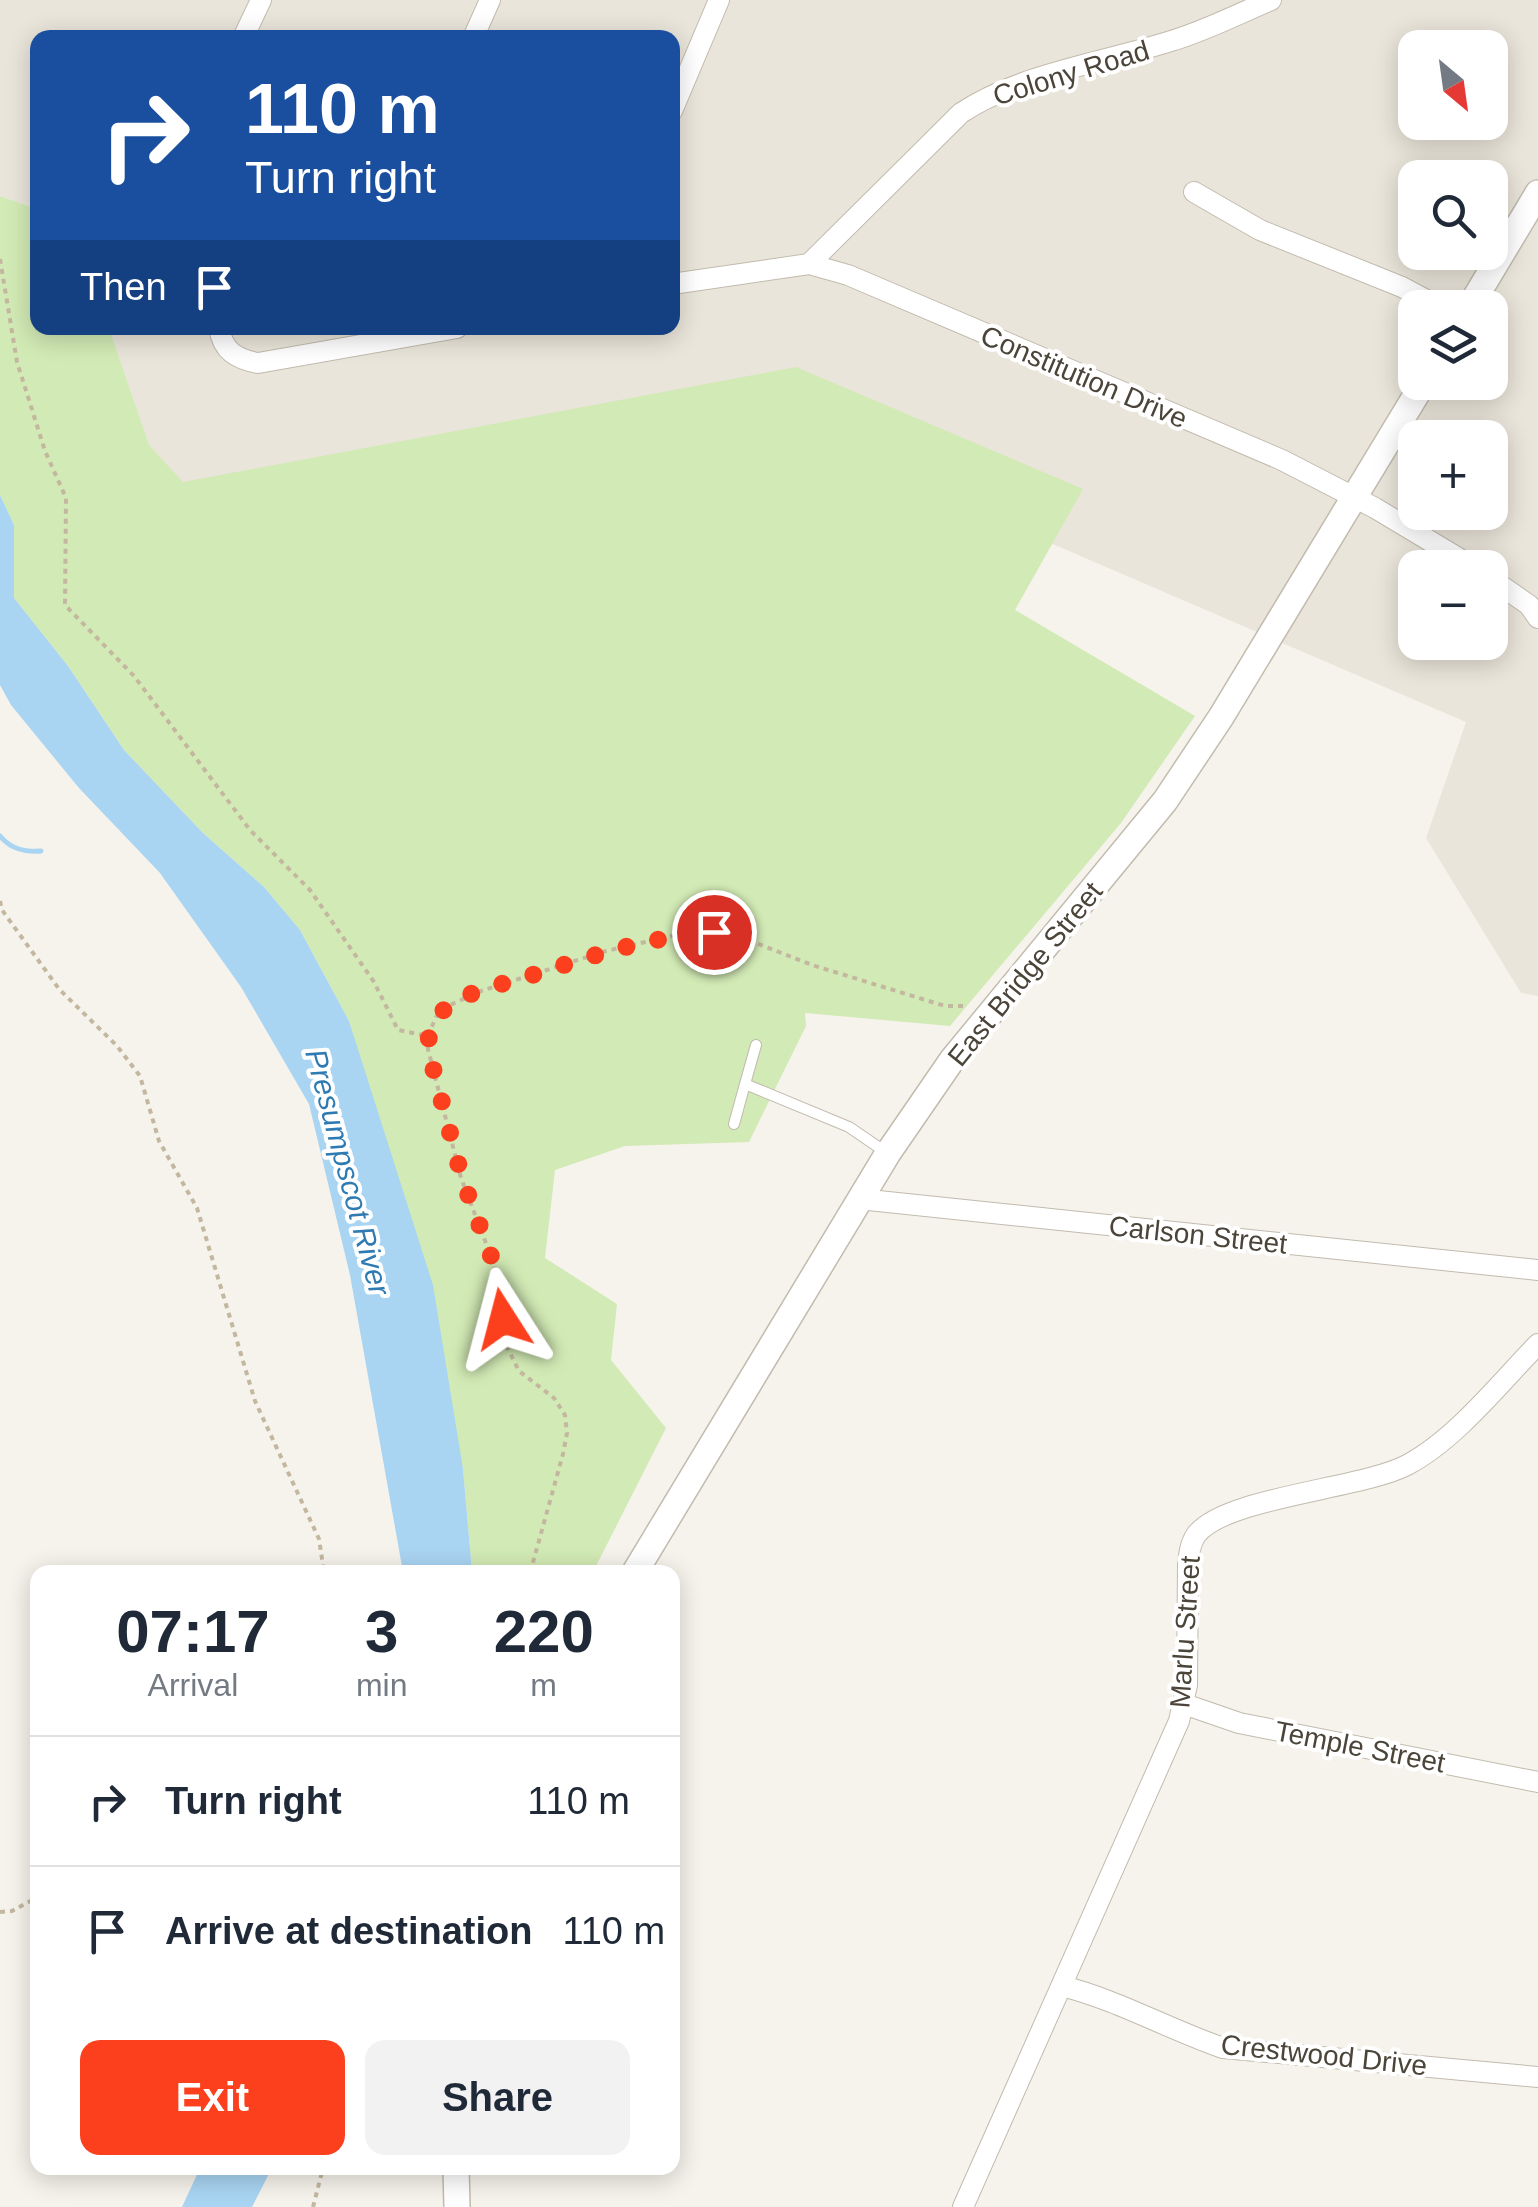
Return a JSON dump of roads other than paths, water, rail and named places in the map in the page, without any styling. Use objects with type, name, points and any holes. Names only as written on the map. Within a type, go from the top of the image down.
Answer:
[{"type":"street","points":[[248,30],[261,0]]},
{"type":"street","points":[[477,30],[490,0]]},
{"type":"street","points":[[680,92],[719,0]]},
{"type":"street","name":"Colony Road","points":[[809,264],[974,104],[1003,89],[1174,40],[1229,8],[1270,0]]},
{"type":"street","points":[[1194,192],[1260,230],[1408,290]]},
{"type":"street","points":[[1481,290],[1538,193]]},
{"type":"street","name":"Constitution Drive","points":[[680,283],[809,264],[848,274],[1282,460],[1444,550]]},
{"type":"street","points":[[220,335],[222,344],[240,360],[258,363],[407,335]]},
{"type":"street","name":"East Bridge Street","points":[[639,1565],[888,1153],[952,1060],[1166,801],[1222,717],[1413,400]]},
{"type":"street","points":[[1508,589],[1535,605]]},
{"type":"street","name":"Carlson Street","points":[[859,1200],[1538,1270]]},
{"type":"street","name":"Marlu Street","points":[[963,2207],[1184,1704],[1188,1564],[1190,1546],[1198,1532],[1265,1503],[1406,1466],[1446,1436],[1538,1344]]},
{"type":"street","name":"Temple Street","points":[[1184,1704],[1240,1723],[1538,1782]]},
{"type":"street","name":"Crestwood Drive","points":[[1062,1986],[1100,1996],[1223,2048],[1538,2077]]},
{"type":"street","points":[[456,2175],[458,2207]]},
{"type":"lane","points":[[734,1124],[756,1045]]},
{"type":"lane","points":[[745,1084],[850,1127],[888,1153]]},
{"type":"water","name":"Presumpscot River","points":[[0,495],[14,525],[14,598],[68,666],[124,750],[202,832],[264,887],[300,930],[349,1021],[433,1285],[463,1469],[471,1565],[402,1565],[350,1275],[309,1104],[241,987],[160,873],[79,788],[11,705],[0,685]]},
{"type":"water","points":[[197,2175],[268,2175],[252,2207],[182,2207]]},
{"type":"waterway","points":[[0,836],[18,849],[41,851]]}]
